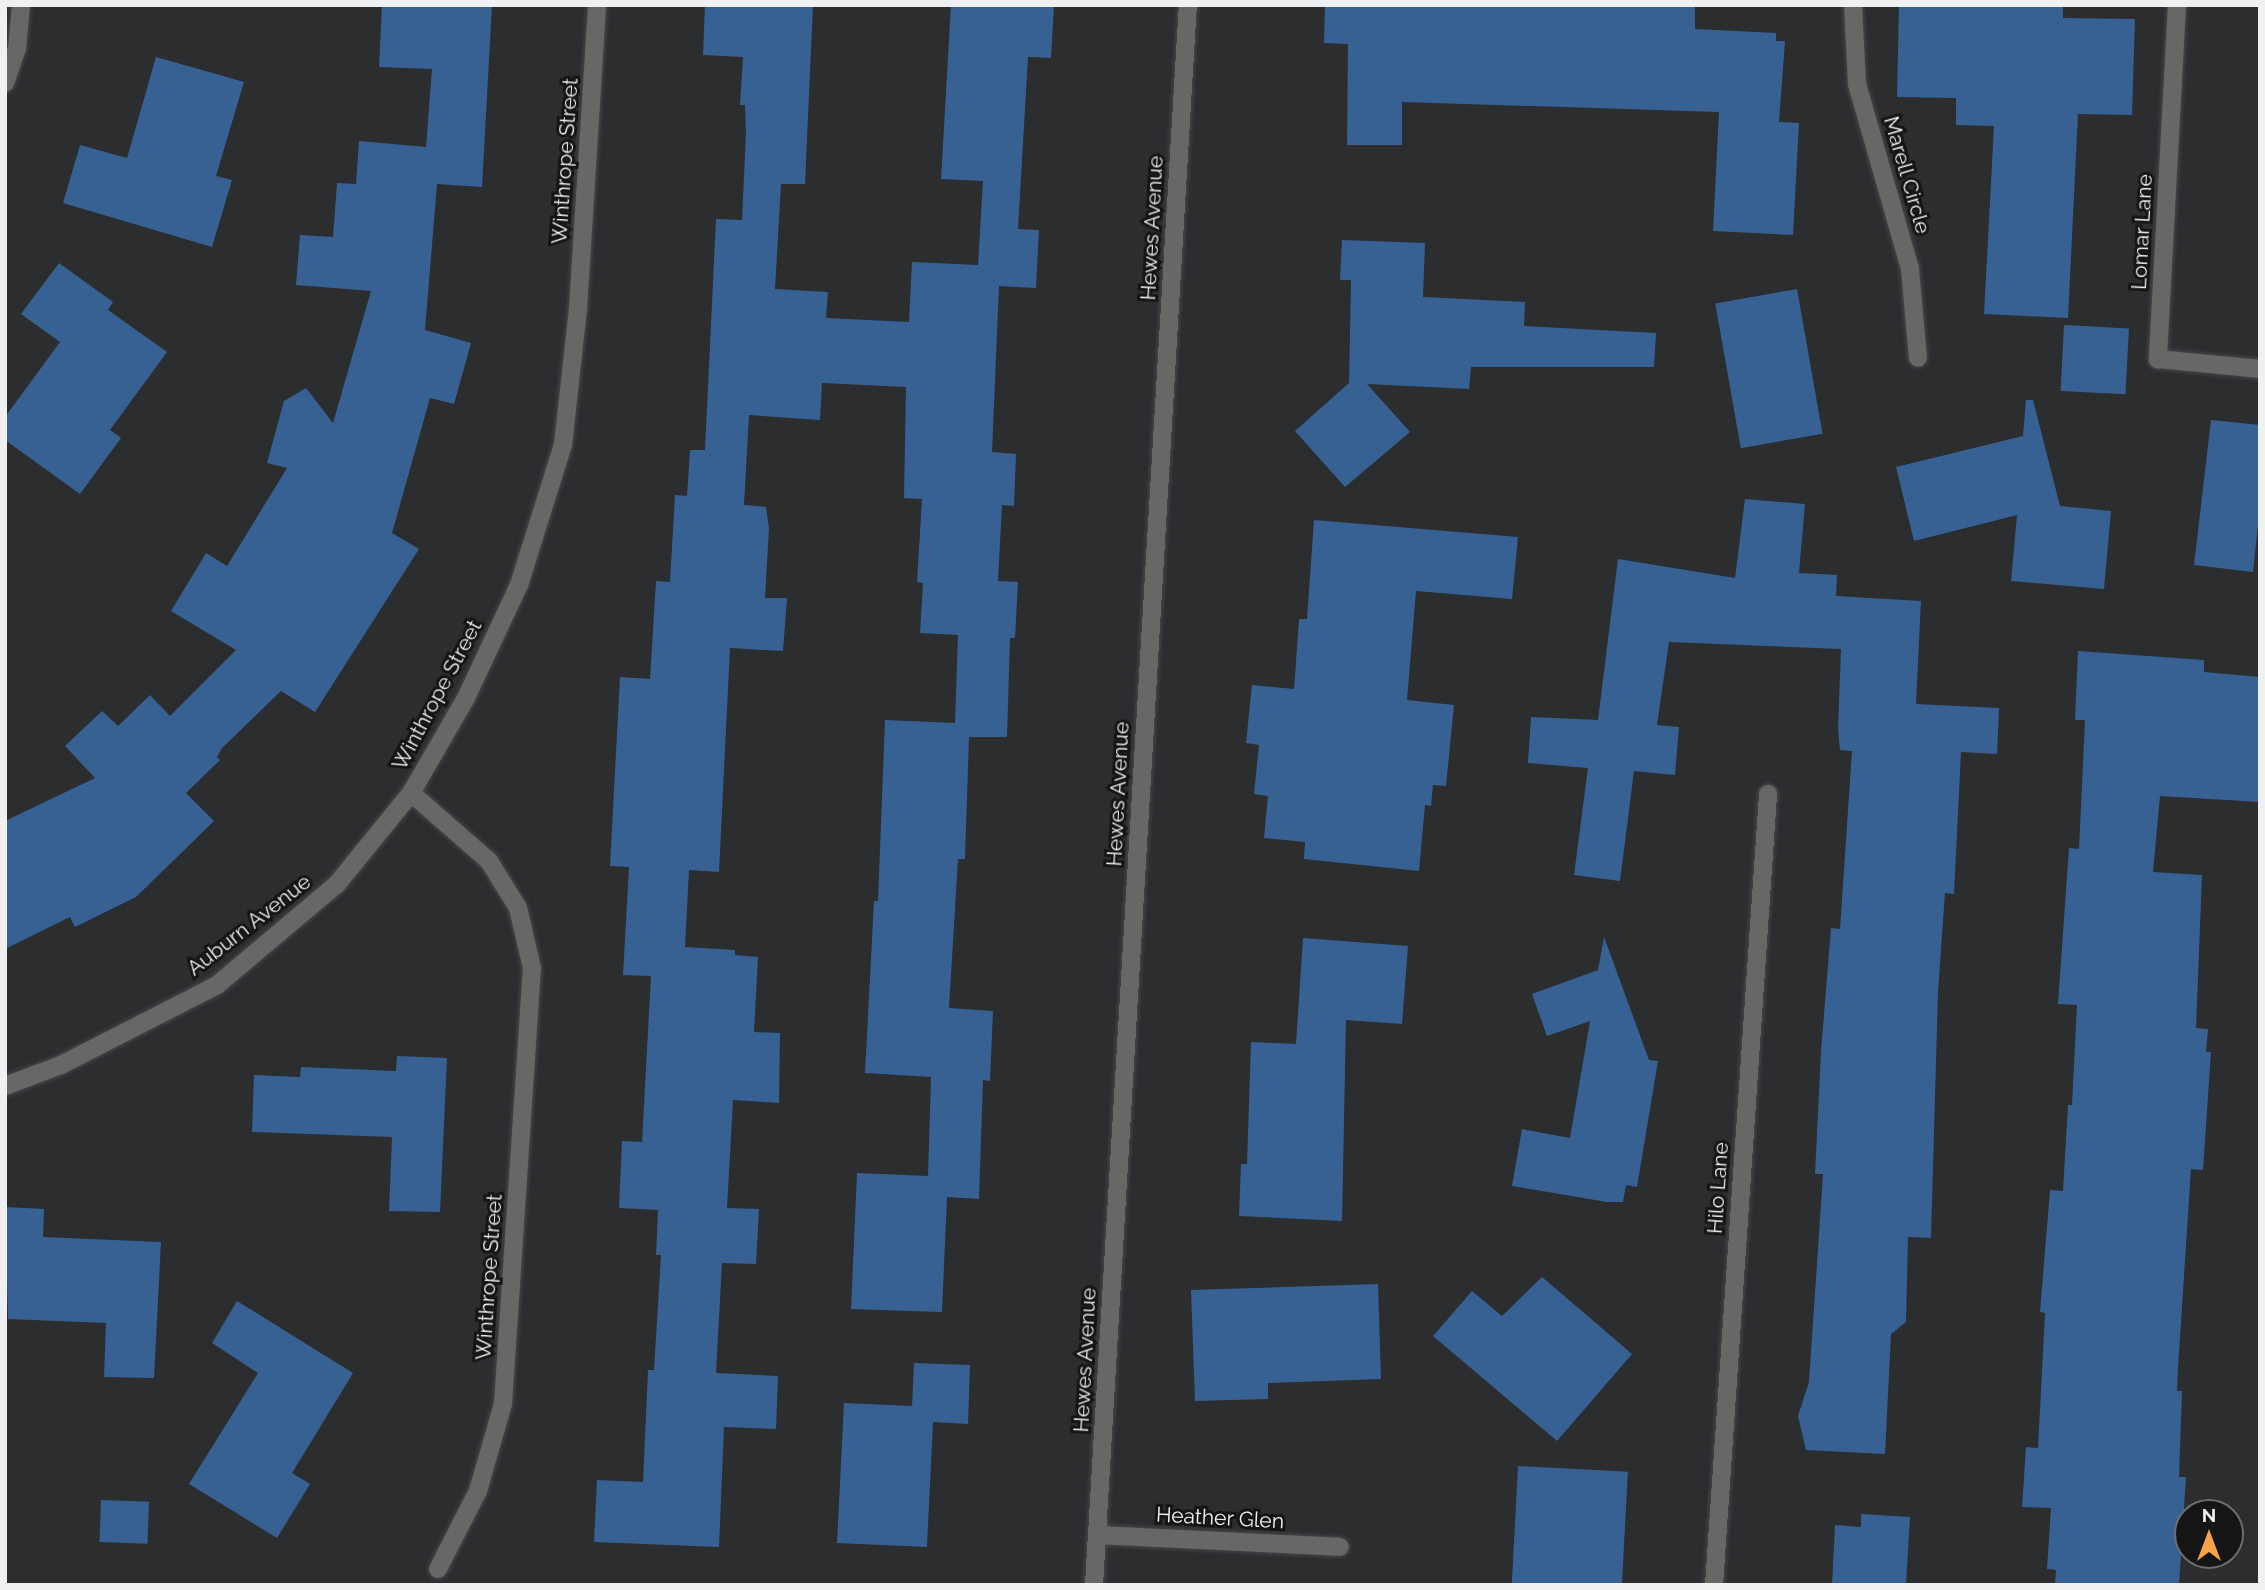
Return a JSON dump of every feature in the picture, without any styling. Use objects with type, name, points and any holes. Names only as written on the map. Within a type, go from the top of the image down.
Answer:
[{"type":"street","points":[[5,83],[17,50],[21,5]]},
{"type":"street","name":"Winthrope Street","points":[[438,1569],[478,1491],[503,1404],[532,968],[518,908],[489,861],[411,793],[466,698],[519,585],[563,445],[578,309],[597,5]]},
{"type":"street","name":"Hewes Avenue","points":[[1094,1585],[1188,5]]},
{"type":"street","name":"Marell Circle","points":[[1853,5],[1857,84],[1910,269],[1918,358]]},
{"type":"street","name":"Lomar Lane","points":[[2177,5],[2158,359],[2260,369]]},
{"type":"street","name":"Auburn Avenue","points":[[5,1086],[61,1065],[217,985],[337,884],[411,793]]},
{"type":"street","name":"Hilo Lane","points":[[1714,1585],[1768,794]]},
{"type":"street","name":"Heather Glen","points":[[1097,1535],[1340,1547]]},
{"type":"building","points":[[382,5],[492,5],[482,187],[437,184],[425,330],[471,343],[454,404],[430,398],[392,533],[419,549],[315,712],[281,691],[222,748],[217,757],[220,760],[186,793],[214,821],[136,897],[75,927],[70,917],[5,949],[5,821],[95,778],[65,746],[102,711],[118,726],[150,695],[170,716],[236,650],[171,611],[206,553],[227,566],[287,468],[267,463],[284,401],[306,388],[333,423],[371,291],[296,285],[300,235],[333,237],[337,183],[356,184],[359,141],[426,147],[432,69],[379,67]]},
{"type":"building","points":[[705,5],[813,5],[805,184],[781,184],[775,289],[828,292],[826,318],[909,322],[912,262],[978,265],[983,181],[941,179],[951,5],[1054,5],[1051,58],[1028,57],[1018,229],[1039,230],[1036,288],[999,286],[992,452],[1016,454],[1014,506],[1002,505],[998,581],[1018,582],[1015,638],[1010,638],[1007,737],[969,737],[965,859],[958,859],[949,1008],[993,1011],[990,1081],[983,1080],[979,1199],[947,1197],[942,1312],[851,1309],[857,1173],[928,1176],[931,1077],[865,1073],[874,901],[878,901],[885,720],[955,723],[958,635],[920,633],[923,583],[917,582],[922,499],[904,498],[906,387],[822,383],[820,420],[749,415],[744,505],[766,507],[769,528],[765,598],[787,598],[783,651],[730,648],[719,872],[689,870],[685,947],[735,950],[735,955],[758,957],[754,1032],[780,1033],[779,1103],[733,1100],[727,1208],[759,1209],[756,1264],[722,1263],[716,1373],[778,1376],[776,1429],[724,1427],[719,1547],[594,1542],[597,1480],[643,1482],[648,1370],[654,1370],[661,1255],[656,1255],[658,1210],[619,1208],[622,1141],[642,1142],[651,976],[623,975],[629,867],[610,866],[620,677],[650,679],[656,581],[670,582],[675,495],[687,496],[690,450],[705,450],[716,219],[742,220],[746,133],[745,105],[740,105],[743,57],[703,55]]},
{"type":"building","points":[[1325,5],[1695,5],[1695,29],[1776,33],[1776,41],[1785,41],[1779,122],[1799,123],[1793,235],[1713,231],[1719,112],[1402,102],[1402,145],[1347,145],[1348,44],[1324,43]]},
{"type":"building","points":[[1899,5],[2063,6],[2063,18],[2135,19],[2132,115],[2078,114],[2068,318],[1984,314],[1994,126],[1956,125],[1956,98],[1897,97]]},
{"type":"building","points":[[156,57],[244,82],[216,176],[232,180],[212,247],[63,203],[80,145],[127,158]]},
{"type":"building","points":[[1342,240],[1425,243],[1423,297],[1525,302],[1524,326],[1656,333],[1654,367],[1471,367],[1469,389],[1367,384],[1410,432],[1345,487],[1295,431],[1349,383],[1351,280],[1340,280]]},
{"type":"building","points":[[59,263],[113,302],[108,310],[167,352],[110,430],[121,438],[80,494],[5,440],[5,417],[60,342],[21,314]]},
{"type":"building","points":[[1797,289],[1823,434],[1741,448],[1715,303]]},
{"type":"building","points":[[2064,325],[2129,328],[2125,394],[2061,391]]},
{"type":"building","points":[[2026,400],[2033,400],[2060,506],[2111,511],[2104,589],[2011,581],[2017,515],[1914,541],[1896,467],[2023,436]]},
{"type":"building","points":[[2211,420],[2260,425],[2260,505],[2253,572],[2194,565]]},
{"type":"building","points":[[1745,499],[1805,504],[1799,573],[1837,575],[1836,596],[1921,601],[1916,704],[1999,708],[1997,754],[1961,752],[1954,894],[1945,893],[1938,992],[1931,1238],[1908,1237],[1906,1322],[1891,1334],[1885,1454],[1806,1450],[1798,1416],[1809,1382],[1823,1174],[1815,1174],[1821,1051],[1831,928],[1840,929],[1852,751],[1840,750],[1838,729],[1841,649],[1669,642],[1657,725],[1679,727],[1675,775],[1634,771],[1620,881],[1574,875],[1588,768],[1528,763],[1531,717],[1598,720],[1618,559],[1735,578]]},
{"type":"building","points":[[1314,520],[1518,537],[1512,599],[1416,591],[1407,700],[1454,705],[1446,786],[1433,785],[1431,806],[1425,805],[1419,871],[1304,859],[1305,842],[1264,838],[1268,796],[1254,794],[1259,745],[1246,743],[1252,685],[1294,689],[1299,619],[1307,619]]},
{"type":"building","points":[[2078,651],[2204,660],[2204,672],[2260,677],[2260,802],[2160,796],[2153,872],[2202,875],[2196,1028],[2208,1029],[2206,1052],[2211,1052],[2203,1170],[2191,1169],[2178,1368],[2177,1391],[2182,1391],[2179,1477],[2186,1477],[2185,1499],[2174,1499],[2174,1569],[2180,1569],[2179,1585],[2055,1585],[2056,1570],[2047,1569],[2051,1508],[2022,1507],[2026,1447],[2038,1448],[2045,1313],[2040,1312],[2050,1190],[2063,1191],[2068,1105],[2072,1105],[2077,1005],[2058,1004],[2069,848],[2079,849],[2085,720],[2075,720]]},
{"type":"building","points":[[1604,937],[1649,1060],[1658,1061],[1637,1187],[1626,1185],[1623,1202],[1607,1202],[1512,1186],[1522,1129],[1570,1138],[1590,1021],[1547,1036],[1532,994],[1598,970]]},
{"type":"building","points":[[1303,938],[1408,946],[1402,1024],[1346,1020],[1342,1221],[1239,1216],[1241,1164],[1247,1164],[1251,1042],[1296,1044]]},
{"type":"building","points":[[397,1056],[447,1058],[440,1212],[389,1211],[392,1137],[252,1132],[254,1075],[300,1077],[301,1067],[396,1071]]},
{"type":"building","points":[[5,1207],[44,1209],[43,1237],[161,1242],[154,1378],[104,1377],[106,1323],[8,1319]]},
{"type":"building","points":[[1542,1277],[1632,1354],[1557,1441],[1433,1336],[1472,1291],[1502,1316]]},
{"type":"building","points":[[1378,1284],[1381,1379],[1268,1383],[1268,1399],[1195,1401],[1191,1290]]},
{"type":"building","points":[[237,1301],[353,1373],[292,1473],[310,1484],[277,1538],[189,1484],[258,1373],[212,1343]]},
{"type":"building","points":[[914,1363],[970,1365],[968,1424],[933,1422],[927,1547],[837,1543],[844,1403],[912,1406]]},
{"type":"building","points":[[1518,1466],[1628,1472],[1622,1585],[1512,1585]]},
{"type":"building","points":[[101,1500],[149,1502],[148,1544],[100,1542]]},
{"type":"building","points":[[1861,1514],[1910,1517],[1906,1585],[1832,1585],[1835,1525],[1861,1527]]}]
